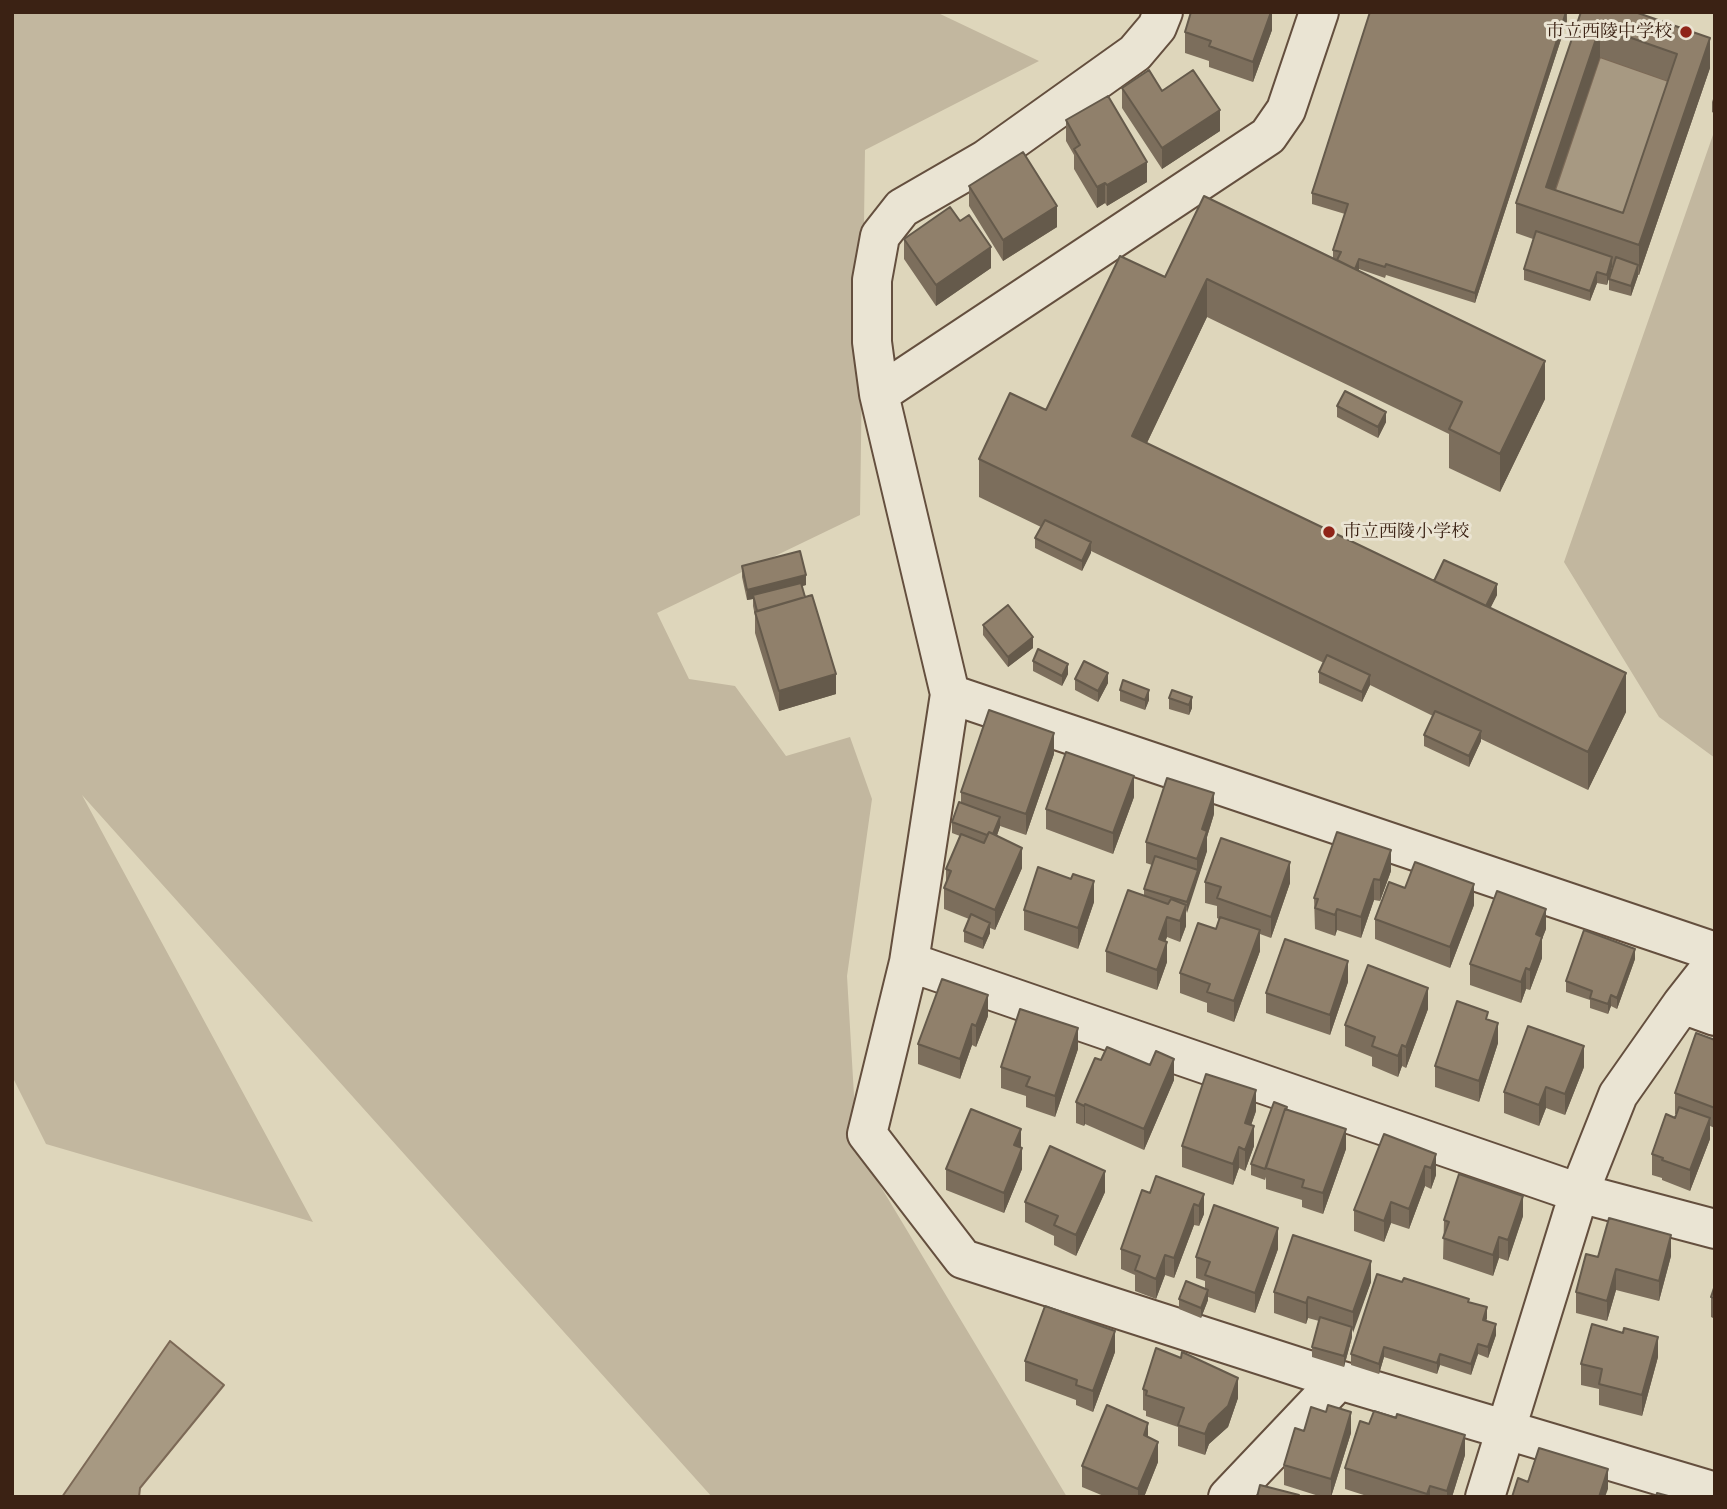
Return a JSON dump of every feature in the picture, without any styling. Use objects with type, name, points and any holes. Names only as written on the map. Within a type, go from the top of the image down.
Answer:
[{"type":"street","points":[[1163,12],[1157,27],[1135,53],[985,160],[902,208],[880,236],[872,280],[872,342],[879,394],[950,694],[909,962],[867,1134],[963,1259],[1339,1380],[1715,1492]]},
{"type":"street","points":[[879,394],[1268,136],[1286,110],[1319,12]]},
{"type":"street","points":[[950,694],[1715,952]]},
{"type":"street","points":[[1485,1497],[1579,1193],[1618,1095],[1698,1010],[1715,961]]},
{"type":"street","points":[[909,962],[1579,1193],[1715,1229]]},
{"type":"street","points":[[1228,1497],[1339,1380]]},
{"type":"shaded area","points":[[12,12],[936,12],[1039,61],[865,150],[860,515],[657,613],[689,679],[735,686],[786,756],[850,737],[872,799],[847,976],[857,1147],[1067,1497],[712,1497],[82,795],[313,1222],[46,1144],[12,1076]]},
{"type":"shaded area","points":[[1600,57],[1677,84],[1623,243],[1546,217]]},
{"type":"shaded area","points":[[1714,132],[1715,758],[1659,717],[1564,562]]},
{"type":"shaded area","points":[[170,1341],[224,1385],[140,1488],[139,1497],[62,1497]]},
{"type":"building","points":[[1191,12],[1271,12],[1253,62],[1209,46],[1211,41],[1185,32]]},
{"type":"building","points":[[1370,12],[1566,12],[1475,293],[1386,264],[1385,267],[1359,259],[1355,269],[1337,260],[1341,252],[1333,250],[1348,204],[1312,193]]},
{"type":"building","points":[[1581,12],[1635,12],[1710,38],[1639,245],[1516,203]],"holes":[[[1600,27],[1677,54],[1623,213],[1546,187]]]},
{"type":"building","points":[[1149,70],[1162,91],[1193,70],[1220,110],[1162,148],[1122,88]]},
{"type":"building","points":[[1108,96],[1147,162],[1107,185],[1105,183],[1097,187],[1074,149],[1080,145],[1066,120]]},
{"type":"building","points":[[1023,152],[1057,206],[1003,240],[969,186]]},
{"type":"building","points":[[1204,196],[1545,361],[1500,454],[1449,429],[1462,402],[1207,279],[1132,436],[1626,673],[1588,752],[979,459],[1010,393],[1046,410],[1120,256],[1165,277]]},
{"type":"building","points":[[950,207],[960,221],[969,215],[991,247],[936,285],[904,239]]},
{"type":"building","points":[[1536,231],[1612,257],[1607,275],[1597,272],[1590,291],[1524,269]]},
{"type":"building","points":[[1616,257],[1638,265],[1631,286],[1609,279]]},
{"type":"building","points":[[1345,391],[1386,412],[1378,427],[1337,406]]},
{"type":"building","points":[[1045,520],[1091,542],[1082,561],[1035,538]]},
{"type":"building","points":[[800,551],[806,575],[747,590],[742,566]]},
{"type":"building","points":[[1444,560],[1497,584],[1486,606],[1434,581]]},
{"type":"building","points":[[801,583],[805,597],[757,611],[753,595]]},
{"type":"building","points":[[812,595],[836,674],[779,691],[755,612]]},
{"type":"building","points":[[1008,605],[1033,637],[1008,657],[983,625]]},
{"type":"building","points":[[1038,649],[1068,664],[1062,676],[1033,661]]},
{"type":"building","points":[[1327,655],[1370,675],[1362,692],[1319,672]]},
{"type":"building","points":[[1084,661],[1108,673],[1098,691],[1075,679]]},
{"type":"building","points":[[1123,680],[1149,690],[1145,700],[1120,690]]},
{"type":"building","points":[[1172,690],[1192,697],[1189,705],[1169,698]]},
{"type":"building","points":[[989,710],[1054,733],[1026,814],[961,792]]},
{"type":"building","points":[[1435,711],[1481,731],[1469,756],[1424,735]]},
{"type":"building","points":[[1066,752],[1134,776],[1113,833],[1046,809]]},
{"type":"building","points":[[1167,778],[1214,793],[1202,829],[1207,831],[1197,859],[1146,842]]},
{"type":"building","points":[[959,802],[1000,817],[993,834],[989,832],[987,835],[952,822]]},
{"type":"building","points":[[989,832],[1022,848],[995,910],[944,888],[951,871],[946,869],[961,834],[984,843]]},
{"type":"building","points":[[1337,832],[1391,850],[1380,880],[1374,879],[1361,917],[1337,909],[1335,915],[1315,908],[1318,899],[1314,898]]},
{"type":"building","points":[[1221,838],[1290,862],[1271,917],[1217,898],[1221,887],[1205,882]]},
{"type":"building","points":[[1155,856],[1198,870],[1187,902],[1144,889]]},
{"type":"building","points":[[1415,862],[1474,884],[1450,947],[1375,919],[1389,882],[1405,888]]},
{"type":"building","points":[[1038,867],[1071,879],[1073,874],[1094,881],[1078,928],[1024,910]]},
{"type":"building","points":[[1128,890],[1168,904],[1171,899],[1186,905],[1180,921],[1167,917],[1159,939],[1167,942],[1157,970],[1106,951]]},
{"type":"building","points":[[1497,891],[1546,909],[1536,934],[1542,937],[1530,970],[1526,968],[1521,982],[1470,964]]},
{"type":"building","points":[[971,914],[990,923],[983,939],[964,931]]},
{"type":"building","points":[[1220,917],[1260,930],[1234,1001],[1207,992],[1210,984],[1180,973],[1198,923],[1216,929]]},
{"type":"building","points":[[1584,930],[1635,949],[1617,998],[1611,995],[1608,1004],[1590,998],[1592,991],[1566,981]]},
{"type":"building","points":[[1285,939],[1348,961],[1330,1015],[1266,993]]},
{"type":"building","points":[[1368,965],[1428,988],[1406,1047],[1402,1045],[1398,1056],[1372,1046],[1375,1037],[1345,1025]]},
{"type":"building","points":[[942,979],[988,995],[976,1026],[972,1024],[960,1059],[918,1044]]},
{"type":"building","points":[[1457,1001],[1488,1012],[1486,1019],[1498,1023],[1479,1081],[1435,1066]]},
{"type":"building","points":[[1020,1009],[1078,1028],[1055,1096],[1026,1086],[1030,1077],[1001,1067]]},
{"type":"building","points":[[1528,1026],[1584,1046],[1565,1094],[1546,1087],[1539,1105],[1504,1092]]},
{"type":"building","points":[[1696,1033],[1715,1040],[1715,1108],[1675,1093]]},
{"type":"building","points":[[1107,1047],[1150,1065],[1156,1051],[1174,1059],[1144,1129],[1076,1102],[1095,1058],[1101,1060]]},
{"type":"building","points":[[1206,1074],[1256,1090],[1245,1123],[1254,1126],[1245,1150],[1239,1147],[1233,1164],[1182,1146]]},
{"type":"building","points":[[1274,1102],[1287,1107],[1265,1169],[1251,1164]]},
{"type":"building","points":[[1679,1107],[1710,1118],[1690,1170],[1652,1154],[1666,1114],[1675,1118]]},
{"type":"building","points":[[971,1109],[1021,1129],[1014,1145],[1022,1148],[1004,1193],[946,1169]]},
{"type":"building","points":[[1285,1109],[1346,1129],[1323,1193],[1302,1187],[1304,1180],[1266,1168]]},
{"type":"building","points":[[1384,1134],[1436,1154],[1431,1168],[1425,1166],[1409,1209],[1391,1202],[1384,1221],[1354,1210]]},
{"type":"building","points":[[1050,1146],[1105,1171],[1076,1235],[1054,1225],[1058,1216],[1025,1202]]},
{"type":"building","points":[[1459,1174],[1523,1196],[1508,1240],[1499,1237],[1493,1255],[1443,1238],[1449,1222],[1444,1220]]},
{"type":"building","points":[[1156,1176],[1204,1194],[1199,1206],[1194,1204],[1174,1258],[1165,1255],[1156,1279],[1135,1270],[1140,1256],[1121,1249],[1142,1190],[1150,1193]]},
{"type":"building","points":[[1214,1205],[1278,1228],[1255,1293],[1205,1275],[1210,1262],[1196,1257]]},
{"type":"building","points":[[1609,1218],[1671,1235],[1659,1281],[1616,1269],[1607,1301],[1576,1292],[1586,1254],[1598,1257]]},
{"type":"building","points":[[1293,1235],[1371,1261],[1353,1312],[1308,1297],[1306,1303],[1274,1292]]},
{"type":"building","points":[[1377,1274],[1402,1282],[1404,1278],[1487,1307],[1483,1320],[1496,1324],[1488,1347],[1478,1344],[1471,1364],[1440,1354],[1437,1363],[1384,1347],[1379,1364],[1351,1354]]},
{"type":"building","points":[[1186,1281],[1208,1290],[1201,1308],[1179,1299]]},
{"type":"building","points":[[1045,1306],[1115,1331],[1093,1391],[1076,1385],[1077,1380],[1025,1361]]},
{"type":"building","points":[[1320,1317],[1352,1327],[1344,1356],[1312,1347]]},
{"type":"building","points":[[1592,1324],[1623,1333],[1624,1328],[1658,1337],[1642,1395],[1599,1384],[1602,1369],[1581,1364]]},
{"type":"building","points":[[1156,1348],[1181,1358],[1182,1352],[1238,1378],[1228,1406],[1209,1424],[1205,1434],[1178,1425],[1184,1408],[1146,1395],[1147,1391],[1143,1389]]},
{"type":"building","points":[[1107,1405],[1148,1423],[1144,1435],[1158,1442],[1138,1489],[1082,1466]]},
{"type":"building","points":[[1328,1405],[1351,1412],[1331,1479],[1284,1465],[1295,1428],[1304,1431],[1311,1407],[1326,1412]]},
{"type":"building","points":[[1374,1411],[1396,1418],[1397,1414],[1465,1435],[1447,1491],[1430,1486],[1427,1494],[1345,1468],[1360,1421],[1369,1424]]},
{"type":"building","points":[[1539,1448],[1608,1469],[1599,1497],[1512,1497],[1518,1478],[1528,1482]]},
{"type":"building","points":[[1260,1485],[1299,1495],[1257,1497]]},
{"type":"building","points":[[1657,1493],[1672,1497],[1656,1497]]},
{"type":"place","name":"市立西陵中学校","points":[[1686,32]]},
{"type":"place","name":"市立西陵小学校","points":[[1329,532]]}]
